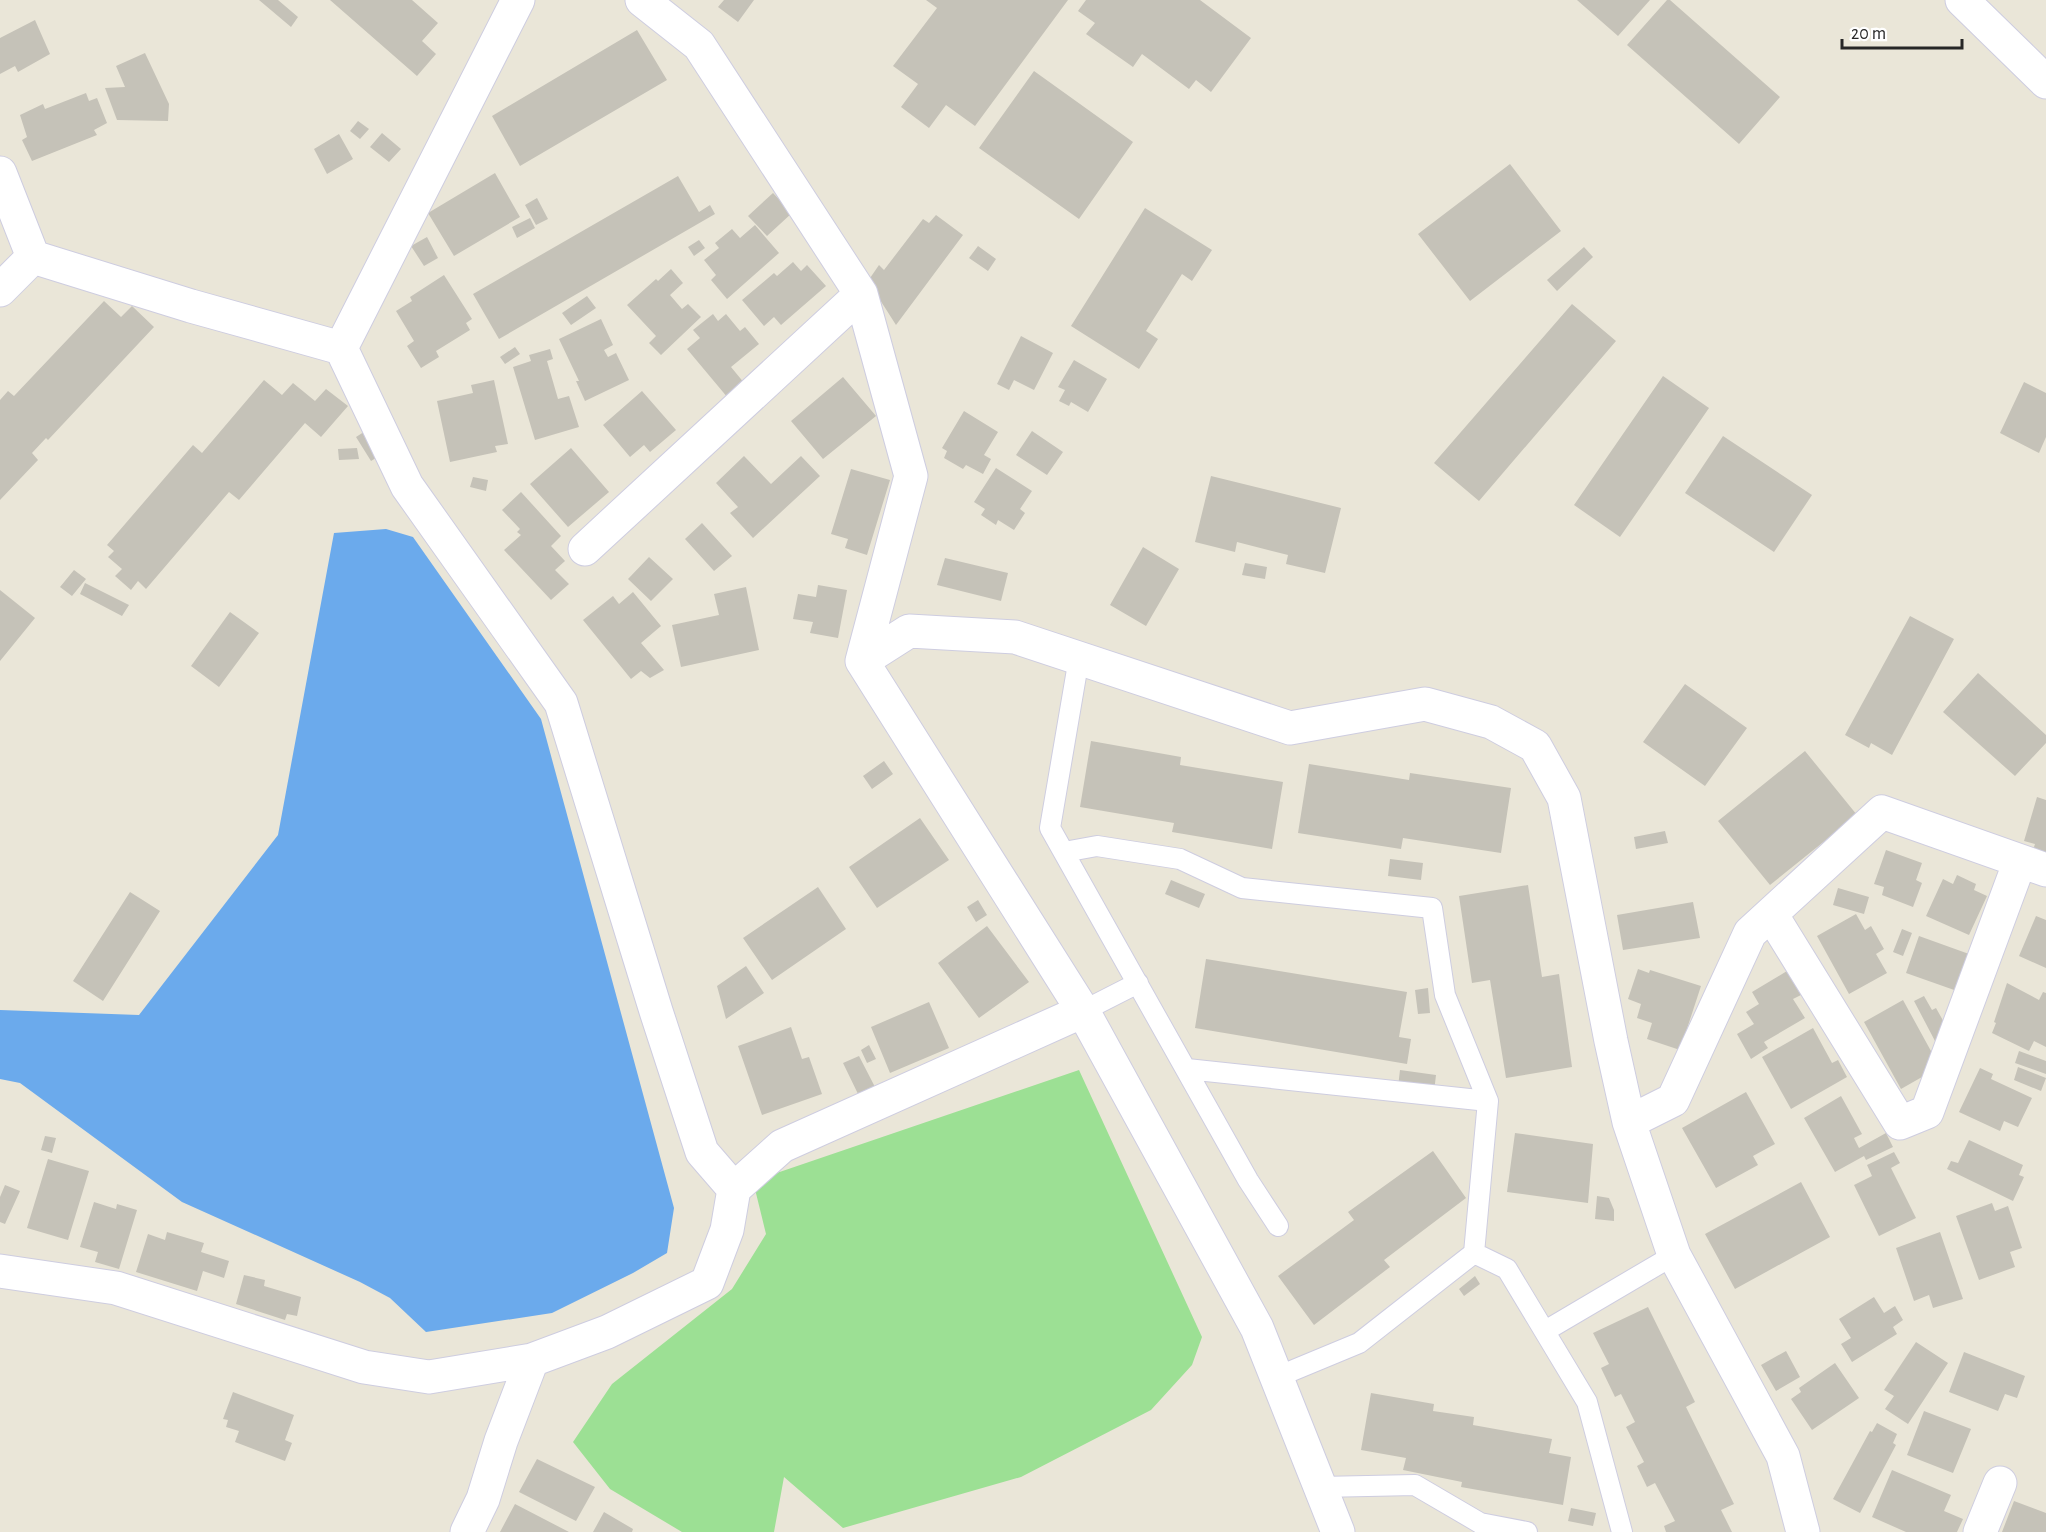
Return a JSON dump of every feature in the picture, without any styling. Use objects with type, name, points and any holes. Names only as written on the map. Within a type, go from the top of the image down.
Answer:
[{"type":"street","points":[[341,348],[518,0]]},
{"type":"street","points":[[642,0],[699,45],[861,294],[911,476],[862,661],[1083,1011],[1257,1328],[1338,1532]]},
{"type":"street","points":[[1962,0],[2046,82]]},
{"type":"street","points":[[0,173],[33,257]]},
{"type":"street","points":[[33,257],[191,306],[341,348],[407,486],[561,703],[702,1152],[734,1189]]},
{"type":"street","points":[[0,290],[33,257]]},
{"type":"street","points":[[585,549],[861,294]]},
{"type":"street","points":[[862,661],[909,632],[1015,637],[1290,728],[1425,704],[1491,722],[1535,746],[1564,798],[1629,1122],[1674,1255],[1783,1456],[1803,1532]]},
{"type":"street","points":[[1629,1122],[1673,1100],[1750,933],[1882,812],[2033,866],[1927,1112],[1900,1123],[1771,914]]},
{"type":"street","points":[[0,1271],[116,1288],[364,1367],[429,1377],[532,1360],[607,1332],[707,1283],[728,1230],[734,1189],[782,1146],[1083,1011]]},
{"type":"street","points":[[466,1532],[483,1499],[501,1441],[532,1360]]},
{"type":"street","points":[[1980,1532],[2000,1483]]},
{"type":"lane","points":[[1078,658],[1050,828],[1248,1180],[1278,1226]]},
{"type":"lane","points":[[1064,852],[1097,846],[1107,847],[1180,859],[1242,888],[1432,908],[1445,995],[1488,1101],[1474,1252],[1359,1344],[1276,1377]]},
{"type":"lane","points":[[1083,1011],[1138,984]]},
{"type":"lane","points":[[1186,1069],[1488,1101]]},
{"type":"lane","points":[[1474,1252],[1507,1269],[1587,1402],[1622,1532]]},
{"type":"lane","points":[[1545,1331],[1674,1255]]},
{"type":"lane","points":[[1320,1487],[1416,1485],[1480,1523],[1527,1532]]},
{"type":"green space","points":[[1079,1070],[1202,1337],[1192,1365],[1151,1410],[1021,1477],[843,1528],[784,1477],[774,1532],[682,1532],[610,1489],[573,1442],[612,1384],[732,1289],[766,1234],[753,1181]]},
{"type":"water","points":[[386,529],[413,537],[541,719],[674,1208],[667,1253],[633,1273],[552,1313],[426,1332],[390,1298],[360,1282],[182,1202],[20,1083],[0,1079],[0,1010],[139,1015],[278,835],[334,533]]},
{"type":"building","points":[[259,0],[278,0],[298,17],[291,27]]},
{"type":"building","points":[[330,0],[412,0],[438,23],[422,41],[436,54],[417,76]]},
{"type":"building","points":[[724,0],[754,0],[738,22],[718,7]]},
{"type":"building","points":[[926,0],[1068,0],[975,126],[946,105],[929,128],[901,107],[918,84],[893,66],[937,8]]},
{"type":"building","points":[[1086,0],[1200,0],[1251,38],[1211,92],[1196,80],[1189,89],[1142,54],[1133,67],[1086,34],[1095,23],[1078,11]]},
{"type":"building","points":[[1577,0],[1650,0],[1618,36]]},
{"type":"building","points":[[1667,0],[1670,0],[1780,97],[1739,144],[1627,45]]},
{"type":"building","points":[[35,20],[50,54],[18,72],[15,66],[0,74],[0,38]]},
{"type":"building","points":[[637,30],[667,80],[520,166],[492,116]]},
{"type":"building","points":[[145,53],[169,104],[168,121],[117,120],[105,88],[125,87],[116,66]]},
{"type":"building","points":[[1034,71],[1133,142],[1079,219],[979,148]]},
{"type":"building","points":[[86,93],[89,101],[97,98],[107,123],[94,130],[97,135],[32,161],[22,140],[27,137],[20,115],[43,104],[45,109]]},
{"type":"building","points":[[358,121],[369,129],[360,139],[350,131]]},
{"type":"building","points":[[382,133],[401,149],[389,162],[370,147]]},
{"type":"building","points":[[339,134],[353,159],[327,174],[314,149]]},
{"type":"building","points":[[1510,164],[1561,231],[1470,301],[1418,234]]},
{"type":"building","points":[[495,173],[520,217],[454,256],[428,213]]},
{"type":"building","points":[[678,176],[699,212],[710,205],[715,214],[499,339],[473,294]]},
{"type":"building","points":[[773,193],[792,213],[767,236],[748,216]]},
{"type":"building","points":[[537,198],[548,219],[536,225],[525,205]]},
{"type":"building","points":[[1145,208],[1212,250],[1192,281],[1182,274],[1146,331],[1158,339],[1139,369],[1071,326]]},
{"type":"building","points":[[936,215],[963,235],[896,325],[868,281],[879,265],[884,270],[923,219],[929,223]]},
{"type":"building","points":[[530,218],[535,228],[517,238],[512,227]]},
{"type":"building","points":[[755,225],[779,253],[727,299],[711,280],[716,275],[704,260],[719,248],[715,243],[732,229],[740,238]]},
{"type":"building","points":[[427,237],[438,258],[424,266],[411,246]]},
{"type":"building","points":[[699,240],[705,248],[694,256],[688,247]]},
{"type":"building","points":[[978,246],[996,259],[988,271],[969,258]]},
{"type":"building","points":[[1584,247],[1593,257],[1557,291],[1547,280]]},
{"type":"building","points":[[793,262],[801,271],[807,265],[826,286],[781,325],[774,317],[764,326],[742,300],[774,273],[777,276]]},
{"type":"building","points":[[671,269],[683,283],[670,295],[682,309],[688,304],[701,317],[661,355],[649,343],[656,336],[627,305]]},
{"type":"building","points":[[444,275],[472,319],[466,323],[470,330],[436,351],[439,357],[421,368],[407,346],[414,341],[396,311],[412,301],[410,297]]},
{"type":"building","points":[[587,296],[596,308],[571,325],[562,313]]},
{"type":"building","points":[[104,301],[121,317],[132,306],[154,327],[48,440],[46,438],[32,453],[38,460],[0,500],[0,400],[8,391],[14,396]]},
{"type":"building","points":[[1572,304],[1616,341],[1479,501],[1434,463]]},
{"type":"building","points":[[713,314],[718,321],[726,314],[740,331],[745,327],[759,344],[731,367],[745,384],[728,398],[687,349],[700,338],[693,330]]},
{"type":"building","points":[[601,319],[613,345],[604,350],[608,357],[616,353],[629,380],[585,401],[576,381],[579,381],[559,339]]},
{"type":"building","points":[[1021,336],[1053,353],[1034,390],[1014,380],[1009,390],[997,384]]},
{"type":"building","points":[[515,347],[520,354],[505,364],[500,357]]},
{"type":"building","points":[[550,349],[553,359],[547,361],[558,399],[569,396],[579,427],[535,440],[513,367],[531,361],[529,355]]},
{"type":"building","points":[[1074,360],[1107,379],[1088,412],[1071,402],[1069,406],[1059,401],[1065,390],[1058,387]]},
{"type":"building","points":[[1663,376],[1709,408],[1620,537],[1574,505]]},
{"type":"building","points":[[843,377],[876,416],[823,459],[791,421]]},
{"type":"building","points":[[264,380],[282,395],[293,383],[315,401],[326,389],[348,406],[321,437],[305,423],[239,500],[229,492],[146,589],[138,581],[131,590],[115,576],[122,569],[108,557],[114,551],[107,545],[193,445],[202,453]]},
{"type":"building","points":[[494,380],[508,444],[495,446],[497,452],[450,462],[437,401],[473,393],[471,385]]},
{"type":"building","points":[[2024,382],[2046,393],[2046,437],[2039,453],[2000,433]]},
{"type":"building","points":[[642,391],[676,430],[650,452],[644,445],[630,457],[603,425]]},
{"type":"building","points":[[964,411],[998,432],[984,455],[991,459],[983,474],[966,465],[963,469],[944,458],[947,451],[942,448]]},
{"type":"building","points":[[367,430],[381,455],[371,461],[356,437]]},
{"type":"building","points":[[1032,431],[1063,452],[1047,475],[1016,455]]},
{"type":"building","points":[[1723,436],[1812,495],[1774,552],[1685,493]]},
{"type":"building","points":[[357,448],[359,459],[339,460],[338,449]]},
{"type":"building","points":[[571,448],[609,492],[568,527],[530,484]]},
{"type":"building","points":[[744,456],[771,484],[801,456],[820,476],[753,538],[730,513],[738,507],[716,483]]},
{"type":"building","points":[[996,468],[1032,491],[1020,509],[1025,513],[1014,530],[998,520],[996,525],[981,515],[985,509],[974,502]]},
{"type":"building","points":[[851,469],[890,480],[867,555],[845,548],[848,539],[831,534]]},
{"type":"building","points":[[1211,476],[1341,508],[1325,573],[1286,564],[1288,555],[1237,542],[1235,552],[1195,542]]},
{"type":"building","points":[[473,477],[488,480],[486,491],[470,487]]},
{"type":"building","points":[[521,492],[561,536],[551,546],[565,561],[555,570],[569,584],[551,600],[504,550],[521,535],[517,532],[520,529],[502,510]]},
{"type":"building","points":[[702,523],[732,556],[714,571],[685,539]]},
{"type":"building","points":[[1143,547],[1179,569],[1146,626],[1110,605]]},
{"type":"building","points":[[649,557],[673,579],[651,601],[628,579]]},
{"type":"building","points":[[945,558],[1008,573],[1001,601],[937,585]]},
{"type":"building","points":[[1245,563],[1267,567],[1265,579],[1242,575]]},
{"type":"building","points":[[74,570],[86,579],[72,596],[60,587]]},
{"type":"building","points":[[85,583],[129,605],[122,616],[80,594]]},
{"type":"building","points":[[818,585],[847,590],[838,638],[810,633],[813,622],[793,619],[798,594],[816,597]]},
{"type":"building","points":[[746,587],[759,650],[681,667],[672,625],[719,615],[714,594]]},
{"type":"building","points":[[0,590],[35,618],[0,661]]},
{"type":"building","points":[[633,592],[661,626],[641,643],[664,670],[650,678],[641,671],[631,679],[583,620],[613,596],[619,604]]},
{"type":"building","points":[[230,612],[259,633],[219,687],[191,666]]},
{"type":"building","points":[[1910,616],[1954,639],[1892,755],[1871,743],[1869,748],[1845,735]]},
{"type":"building","points":[[1978,673],[2046,735],[2046,743],[2015,776],[1943,712]]},
{"type":"building","points":[[1685,684],[1747,728],[1705,786],[1643,742]]},
{"type":"building","points":[[1091,741],[1181,757],[1180,765],[1283,782],[1272,849],[1172,832],[1174,823],[1080,807]]},
{"type":"building","points":[[1805,751],[1857,815],[1770,885],[1718,821]]},
{"type":"building","points":[[884,761],[893,774],[872,789],[863,776]]},
{"type":"building","points":[[1309,764],[1409,780],[1410,773],[1511,788],[1501,853],[1403,838],[1401,849],[1298,833]]},
{"type":"building","points":[[2037,797],[2046,800],[2046,864],[2030,859],[2035,844],[2024,841]]},
{"type":"building","points":[[920,818],[949,860],[877,908],[849,867]]},
{"type":"building","points":[[1665,831],[1668,843],[1636,849],[1634,837]]},
{"type":"building","points":[[1886,850],[1922,863],[1916,880],[1922,883],[1913,907],[1882,895],[1884,887],[1874,884]]},
{"type":"building","points":[[1390,859],[1423,863],[1421,880],[1388,876]]},
{"type":"building","points":[[1957,875],[1976,884],[1974,890],[1987,896],[1969,935],[1926,916],[1943,879],[1953,884]]},
{"type":"building","points":[[1171,880],[1205,894],[1199,908],[1165,894]]},
{"type":"building","points":[[1528,885],[1542,977],[1559,974],[1572,1067],[1506,1078],[1490,980],[1472,983],[1459,896]]},
{"type":"building","points":[[818,887],[846,929],[772,980],[743,938]]},
{"type":"building","points":[[1838,888],[1869,897],[1864,914],[1833,905]]},
{"type":"building","points":[[130,892],[160,911],[103,1001],[73,981]]},
{"type":"building","points":[[978,900],[987,915],[976,922],[967,907]]},
{"type":"building","points":[[1693,902],[1700,938],[1623,950],[1617,915]]},
{"type":"building","points":[[1856,914],[1865,930],[1871,926],[1884,949],[1876,954],[1887,973],[1849,994],[1817,936]]},
{"type":"building","points":[[2036,916],[2046,920],[2046,968],[2019,956]]},
{"type":"building","points":[[987,926],[1029,982],[979,1018],[938,963]]},
{"type":"building","points":[[1902,929],[1912,933],[1903,956],[1893,952]]},
{"type":"building","points":[[1919,936],[1969,954],[1957,991],[1906,973]]},
{"type":"building","points":[[1206,959],[1407,992],[1399,1037],[1411,1039],[1407,1064],[1195,1028]]},
{"type":"building","points":[[746,966],[764,993],[726,1019],[717,986]]},
{"type":"building","points":[[1638,969],[1649,973],[1650,970],[1701,986],[1680,1050],[1647,1039],[1652,1023],[1637,1018],[1641,1004],[1628,999]]},
{"type":"building","points":[[1787,971],[1801,995],[1793,999],[1805,1018],[1764,1042],[1768,1048],[1751,1059],[1737,1034],[1754,1024],[1746,1012],[1759,1004],[1752,992]]},
{"type":"building","points":[[2007,983],[2039,1000],[2043,992],[2046,993],[2046,1047],[2034,1041],[2029,1051],[1992,1033]]},
{"type":"building","points":[[1428,988],[1430,1013],[1418,1014],[1415,990]]},
{"type":"building","points":[[1924,996],[1932,1010],[1936,1008],[1950,1033],[1935,1041],[1914,1001]]},
{"type":"building","points":[[1903,1000],[1937,1062],[1929,1073],[1901,1089],[1864,1022]]},
{"type":"building","points":[[929,1002],[949,1048],[890,1073],[871,1027]]},
{"type":"building","points":[[791,1027],[802,1059],[809,1057],[822,1094],[762,1115],[738,1046]]},
{"type":"building","points":[[1813,1028],[1832,1063],[1838,1060],[1847,1077],[1791,1109],[1762,1057]]},
{"type":"building","points":[[869,1045],[876,1059],[867,1063],[861,1050]]},
{"type":"building","points":[[2019,1051],[2046,1061],[2046,1074],[2015,1063]]},
{"type":"building","points":[[859,1056],[875,1087],[859,1096],[843,1063]]},
{"type":"building","points":[[2018,1067],[2046,1078],[2041,1091],[2014,1080]]},
{"type":"building","points":[[1980,1068],[1993,1074],[1991,1079],[2032,1098],[2018,1127],[2004,1121],[2000,1131],[1959,1112]]},
{"type":"building","points":[[1400,1070],[1436,1075],[1434,1092],[1398,1087]]},
{"type":"building","points":[[1746,1092],[1775,1144],[1753,1156],[1758,1165],[1716,1188],[1682,1128]]},
{"type":"building","points":[[1841,1096],[1862,1134],[1854,1138],[1859,1148],[1886,1133],[1893,1147],[1866,1160],[1864,1156],[1835,1172],[1804,1118]]},
{"type":"building","points":[[1515,1133],[1593,1144],[1588,1203],[1507,1192]]},
{"type":"building","points":[[45,1136],[56,1138],[52,1153],[41,1150]]},
{"type":"building","points":[[1969,1140],[2023,1165],[2019,1175],[2024,1177],[2013,1201],[1947,1169],[1951,1161],[1958,1163]]},
{"type":"building","points":[[1433,1151],[1466,1198],[1384,1260],[1390,1267],[1314,1325],[1278,1276],[1354,1220],[1348,1212]]},
{"type":"building","points":[[1894,1152],[1900,1163],[1891,1168],[1916,1218],[1879,1236],[1854,1185],[1872,1176],[1867,1165]]},
{"type":"building","points":[[48,1159],[89,1171],[68,1240],[27,1228]]},
{"type":"building","points":[[1801,1182],[1830,1237],[1735,1289],[1705,1234]]},
{"type":"building","points":[[5,1185],[20,1191],[5,1224],[0,1222],[0,1197]]},
{"type":"building","points":[[1597,1196],[1609,1198],[1614,1210],[1614,1221],[1595,1219]]},
{"type":"building","points":[[94,1202],[116,1209],[117,1204],[137,1210],[119,1269],[95,1262],[98,1252],[80,1247]]},
{"type":"building","points":[[1992,1203],[1995,1211],[2008,1206],[2022,1248],[2010,1252],[2015,1267],[1979,1280],[1956,1216]]},
{"type":"building","points":[[167,1232],[204,1243],[201,1252],[229,1261],[224,1278],[203,1271],[197,1291],[136,1272],[148,1234],[165,1240]]},
{"type":"building","points":[[1940,1232],[1963,1299],[1933,1308],[1929,1295],[1914,1301],[1896,1248]]},
{"type":"building","points":[[244,1275],[265,1280],[264,1286],[301,1297],[297,1316],[287,1314],[285,1320],[236,1304]]},
{"type":"building","points":[[1475,1276],[1480,1284],[1464,1296],[1459,1289]]},
{"type":"building","points":[[1874,1297],[1884,1313],[1895,1306],[1903,1320],[1893,1327],[1897,1334],[1852,1362],[1841,1344],[1851,1338],[1839,1319]]},
{"type":"building","points":[[1648,1307],[1695,1402],[1686,1407],[1734,1504],[1721,1510],[1732,1532],[1666,1532],[1664,1526],[1675,1521],[1655,1483],[1647,1487],[1637,1466],[1644,1462],[1626,1427],[1635,1422],[1621,1394],[1615,1397],[1601,1368],[1609,1364],[1593,1333]]},
{"type":"building","points":[[1916,1342],[1948,1363],[1908,1424],[1885,1409],[1894,1396],[1884,1390]]},
{"type":"building","points":[[1786,1351],[1800,1377],[1776,1391],[1761,1365]]},
{"type":"building","points":[[1964,1352],[2025,1376],[2017,1398],[2005,1394],[1998,1411],[1949,1392]]},
{"type":"building","points":[[1835,1363],[1859,1398],[1812,1430],[1791,1399],[1801,1392],[1799,1388]]},
{"type":"building","points":[[233,1392],[294,1415],[285,1440],[292,1443],[285,1461],[235,1442],[239,1431],[226,1427],[228,1420],[223,1419]]},
{"type":"building","points":[[1371,1393],[1434,1404],[1433,1411],[1474,1417],[1473,1425],[1552,1439],[1549,1453],[1571,1457],[1563,1505],[1461,1487],[1462,1482],[1403,1470],[1406,1458],[1361,1450]]},
{"type":"building","points":[[1924,1411],[1971,1429],[1953,1473],[1907,1455]]},
{"type":"building","points":[[1877,1423],[1897,1434],[1893,1443],[1896,1445],[1860,1513],[1833,1499],[1870,1431],[1872,1432]]},
{"type":"building","points":[[537,1459],[595,1487],[576,1521],[519,1492]]},
{"type":"building","points":[[1892,1470],[1951,1495],[1944,1511],[1963,1519],[1957,1532],[1906,1532],[1872,1517]]},
{"type":"building","points":[[2014,1501],[2046,1513],[2046,1532],[2002,1532]]},
{"type":"building","points":[[515,1504],[569,1532],[500,1532]]},
{"type":"building","points":[[1571,1508],[1596,1513],[1593,1526],[1568,1521]]},
{"type":"building","points":[[604,1512],[633,1529],[632,1532],[593,1532]]}]
